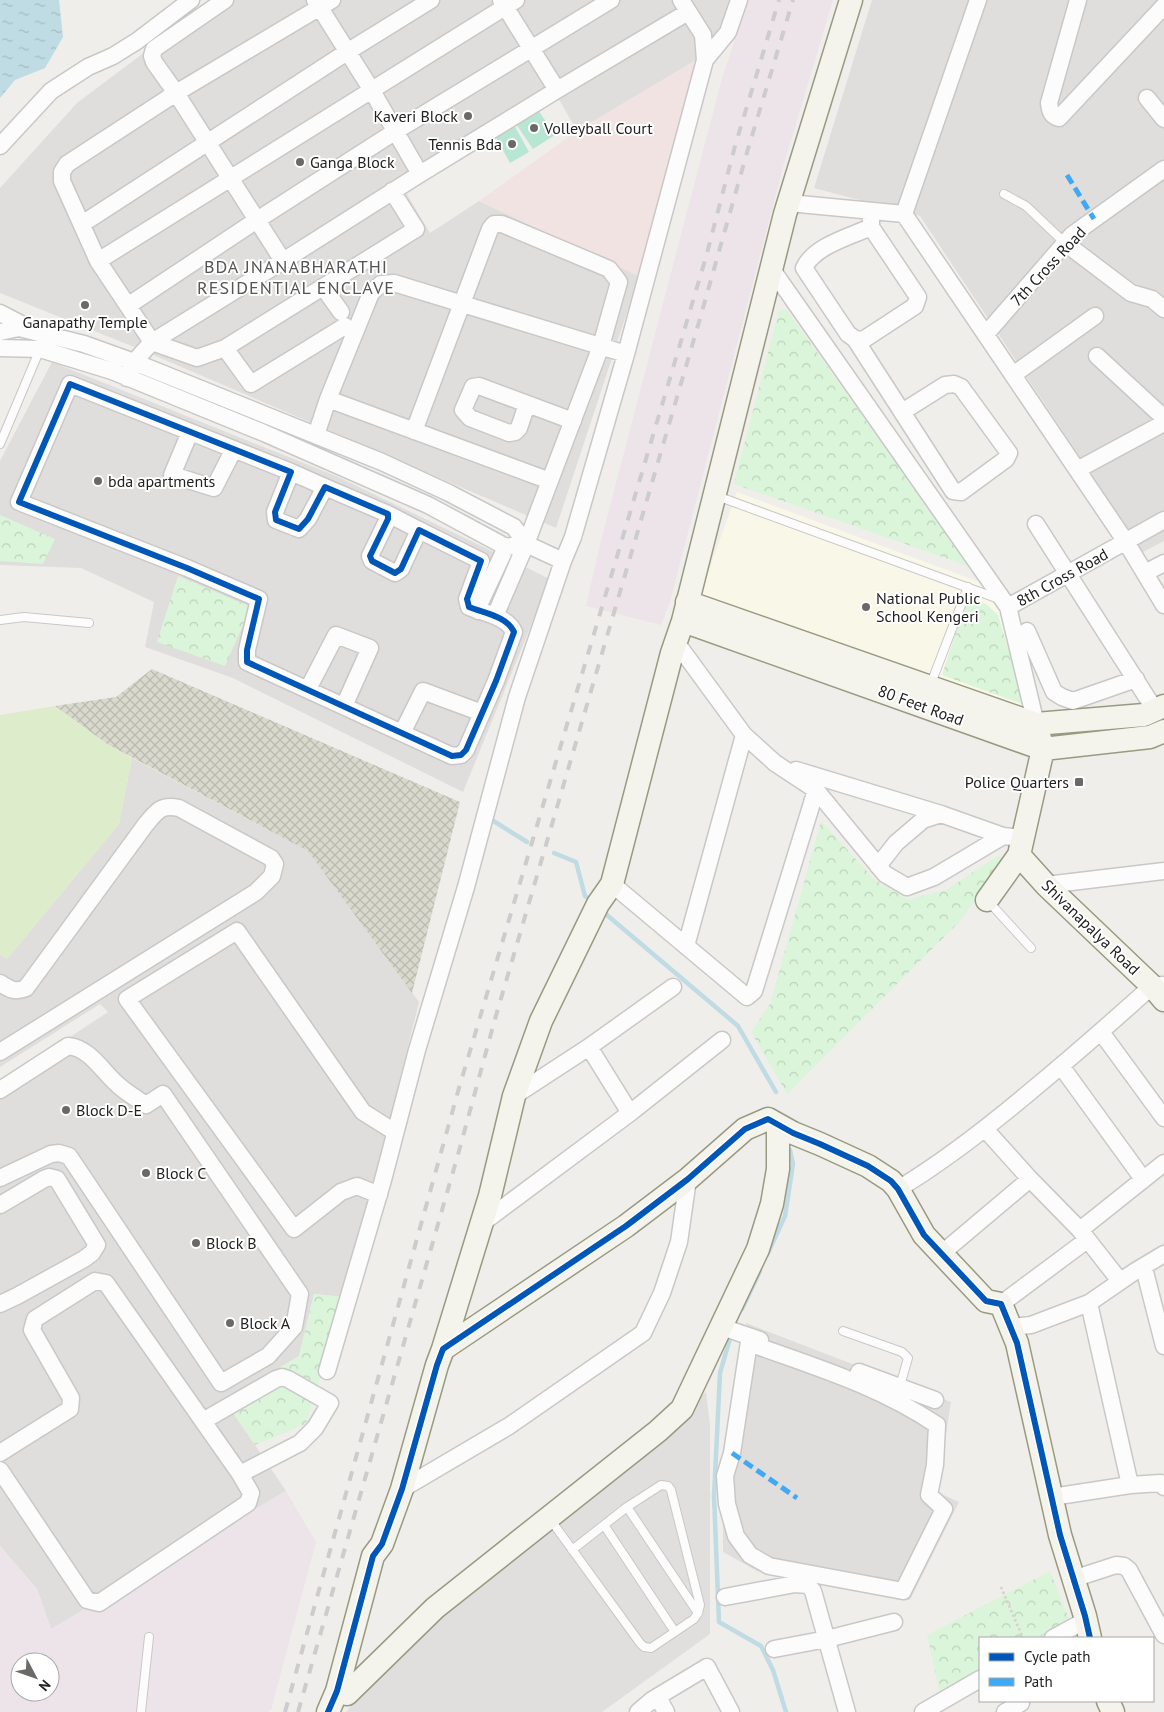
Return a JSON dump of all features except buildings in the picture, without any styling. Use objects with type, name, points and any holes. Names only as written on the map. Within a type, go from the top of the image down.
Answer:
[{"type":"street","points":[[0,146],[51,91],[137,41],[172,6],[191,0]]},
{"type":"street","points":[[225,0],[154,49],[152,56],[154,62],[176,93],[283,262]]},
{"type":"street","points":[[82,224],[431,0]]},
{"type":"street","points":[[128,305],[396,132],[611,0]]},
{"type":"street","points":[[705,60],[728,32],[739,0]]},
{"type":"street","points":[[328,1712],[337,1691],[372,1556],[382,1544],[402,1489],[437,1365],[490,1196],[514,1096],[541,1021],[596,908],[612,884],[715,495],[789,203],[851,0]]},
{"type":"street","points":[[904,214],[978,0]]},
{"type":"street","points":[[1078,0],[1049,103],[1050,112],[1054,117],[1059,118],[1164,6]]},
{"type":"street","points":[[98,261],[231,179],[508,2],[532,49],[557,90]]},
{"type":"street","points":[[392,191],[416,229],[225,348],[197,358],[152,342],[98,261],[62,181],[62,172],[67,164],[176,93],[322,3],[348,52],[420,174]]},
{"type":"street","points":[[127,378],[134,362],[152,342],[557,90],[685,6],[703,35],[705,60],[626,354],[573,537],[563,561],[517,697],[479,840],[417,1050],[379,1195],[327,1372]]},
{"type":"street","points":[[1147,98],[1164,119]]},
{"type":"street","name":"7th Cross Road","points":[[986,334],[1072,235],[1164,169]]},
{"type":"street","points":[[789,203],[871,219],[904,214]]},
{"type":"street","points":[[904,214],[1126,542],[1164,605]]},
{"type":"street","points":[[855,339],[863,340],[915,306],[918,297],[871,219]]},
{"type":"street","points":[[871,219],[816,251],[807,260],[804,268],[848,334],[855,339],[952,490],[961,492],[1006,459],[1009,453],[960,387],[954,384],[945,385],[902,412]]},
{"type":"street","points":[[414,431],[490,229],[494,224],[502,224],[613,273],[618,282],[600,346],[526,544],[495,616]]},
{"type":"street","points":[[1065,243],[1131,293],[1152,299],[1164,309]]},
{"type":"street","points":[[772,268],[1006,604]]},
{"type":"street","points":[[316,435],[328,399],[371,293],[381,284],[394,283],[626,354]]},
{"type":"street","points":[[225,348],[251,384],[343,319],[323,287]]},
{"type":"street","points":[[0,313],[36,332]]},
{"type":"street","points":[[1013,375],[1095,316]]},
{"type":"street","points":[[0,332],[18,328],[84,344],[134,362],[316,435],[382,462],[449,493],[514,527],[526,544],[563,561]]},
{"type":"street","points":[[0,348],[40,349],[127,378],[264,433],[428,505],[506,547],[526,544]]},
{"type":"street","points":[[1097,356],[1164,418]]},
{"type":"street","points":[[70,384],[291,472],[388,514],[481,561],[467,599],[469,606],[490,616],[495,616],[512,628],[514,632],[466,750],[461,755],[452,756],[246,662],[259,599],[187,568],[19,502],[78,361]]},
{"type":"street","points":[[328,399],[550,481]]},
{"type":"street","points":[[527,404],[573,421]]},
{"type":"street","points":[[1078,470],[1164,422]]},
{"type":"street","points":[[190,432],[172,475],[214,488],[234,449]]},
{"type":"street","points":[[291,472],[275,512],[276,520],[299,529],[308,519],[325,487]]},
{"type":"street","points":[[388,514],[388,519],[370,556],[372,561],[395,573],[401,569],[419,530]]},
{"type":"street","name":"8th Cross Road","points":[[1042,748],[1006,604],[1067,574],[1164,520]]},
{"type":"street","points":[[1036,524],[1136,679],[1159,708]]},
{"type":"street","points":[[478,611],[480,602],[506,547]]},
{"type":"street","points":[[1145,573],[1164,563]]},
{"type":"street","points":[[682,621],[744,735],[775,764],[816,790],[885,874],[907,887],[934,878],[1014,843]]},
{"type":"street","name":"80 Feet Road","points":[[682,621],[930,687],[1036,724],[1144,715],[1159,708]]},
{"type":"street","name":"80 Feet Road","points":[[682,621],[1042,748],[1150,737],[1164,731]]},
{"type":"street","points":[[1027,631],[1054,692],[1062,697],[1073,701],[1136,679]]},
{"type":"street","points":[[308,690],[336,635],[370,648],[344,706]]},
{"type":"street","points":[[402,733],[422,691],[482,713]]},
{"type":"street","points":[[686,946],[744,735]]},
{"type":"street","points":[[987,900],[1014,843],[1042,748]]},
{"type":"street","points":[[775,764],[942,814],[1014,843]]},
{"type":"street","points":[[612,884],[747,997],[754,991],[816,790]]},
{"type":"street","points":[[0,983],[11,990],[26,988],[158,810],[168,806],[178,808],[271,858],[276,864],[272,876],[256,892],[0,1052]]},
{"type":"street","points":[[878,866],[896,843],[923,820],[942,814]]},
{"type":"street","name":"Shivanapalya Road","points":[[1014,843],[1046,885],[1160,990]]},
{"type":"street","points":[[1046,885],[1164,871]]},
{"type":"street","points":[[379,1195],[357,1186],[341,1192],[294,1229],[127,999],[237,931],[363,1112],[396,1132]]},
{"type":"street","points":[[514,1096],[589,1047],[673,986]]},
{"type":"street","points":[[898,1189],[923,1174],[985,1129],[1101,1032],[1160,990]]},
{"type":"street","points":[[1101,1032],[1164,1118]]},
{"type":"street","points":[[481,1224],[722,1040]]},
{"type":"street","points":[[0,1090],[68,1046],[85,1052],[117,1085],[146,1105],[163,1094],[300,1294],[294,1328],[268,1356],[222,1383],[69,1156],[59,1153],[51,1154],[0,1178]]},
{"type":"street","points":[[589,1047],[630,1112]]},
{"type":"street","points":[[1061,1066],[1143,1179]]},
{"type":"street","points":[[443,1349],[626,1226],[688,1179],[745,1129],[768,1119],[793,1134],[868,1166],[891,1181],[898,1189],[924,1235],[986,1301],[1001,1304]]},
{"type":"street","points":[[343,1703],[435,1608],[658,1431],[682,1409],[727,1329],[758,1249],[772,1204],[778,1169],[778,1125]]},
{"type":"street","points":[[985,1129],[1084,1235],[1120,1281]]},
{"type":"street","points":[[1001,1304],[1084,1235],[1143,1179],[1164,1163]]},
{"type":"street","points":[[0,1205],[44,1179],[53,1177],[57,1179],[97,1245],[92,1254],[84,1259],[0,1304]]},
{"type":"street","points":[[402,1489],[508,1426],[643,1333],[662,1293],[678,1242],[688,1179]]},
{"type":"street","points":[[941,1254],[1030,1179]]},
{"type":"street","points":[[1010,1327],[1031,1325],[1089,1303],[1164,1254]]},
{"type":"street","points":[[1144,1268],[1164,1346]]},
{"type":"street","points":[[0,1453],[70,1409],[71,1398],[32,1330],[35,1319],[95,1281],[106,1283],[240,1474],[251,1493],[248,1503],[99,1603],[87,1600],[7,1493],[0,1470]]},
{"type":"street","points":[[1089,1303],[1130,1486]]},
{"type":"street","points":[[1001,1304],[1016,1343],[1060,1536],[1088,1629],[1057,1637]]},
{"type":"street","points":[[727,1329],[749,1340],[873,1382],[900,1386],[934,1400]]},
{"type":"street","points":[[749,1340],[732,1453],[725,1476],[726,1504],[736,1536],[750,1555],[769,1566],[902,1591],[944,1509],[929,1495],[935,1465],[936,1425],[873,1382]]},
{"type":"street","points":[[203,1421],[282,1377],[330,1402],[315,1428],[300,1443],[240,1474]]},
{"type":"street","points":[[1052,1497],[1130,1486],[1163,1484]]},
{"type":"street","points":[[343,1703],[384,1561],[382,1544]]},
{"type":"street","points":[[1073,1579],[1116,1565],[1124,1566],[1130,1570],[1164,1635]]},
{"type":"street","points":[[725,1597],[795,1584],[808,1585],[813,1591],[848,1712]]},
{"type":"street","points":[[774,1649],[894,1622]]},
{"type":"street","points":[[638,1712],[652,1700],[707,1667],[731,1712]]},
{"type":"street","points":[[923,1712],[979,1681]]},
{"type":"street","points":[[652,1700],[661,1703],[666,1712]]},
{"type":"street","points":[[1005,1712],[1021,1705]]},
{"type":"lane","points":[[1004,194],[1026,206],[1065,243]]},
{"type":"lane","points":[[0,444],[40,349]]},
{"type":"lane","points":[[715,495],[968,587],[1006,604]]},
{"type":"lane","points":[[930,687],[968,587]]},
{"type":"lane","points":[[0,620],[24,617],[89,623]]},
{"type":"lane","points":[[987,900],[1031,948]]},
{"type":"lane","points":[[843,1332],[902,1352],[908,1358],[900,1386]]},
{"type":"lane","points":[[549,1517],[572,1550],[644,1647],[651,1648],[694,1619],[698,1613],[700,1606],[671,1490],[668,1486],[661,1485],[627,1506],[572,1550]]},
{"type":"lane","points":[[627,1506],[698,1613]]},
{"type":"lane","points":[[604,1525],[675,1632]]},
{"type":"lane","points":[[141,1712],[150,1636]]},
{"type":"path","points":[[1001,1587],[1023,1637]]},
{"type":"shaded area","points":[[214,0],[729,0],[713,50],[577,131],[553,89],[399,181],[430,233],[479,201],[639,276],[556,528],[144,351],[0,293],[0,188],[77,103]]},
{"type":"shaded area","points":[[748,0],[833,0],[782,171],[670,602],[661,625],[586,606],[600,544],[722,78]]},
{"type":"shaded area","points":[[872,0],[1164,0],[1164,541],[1143,552],[920,216],[814,188]]},
{"type":"shaded area","points":[[713,50],[639,276],[479,201],[577,131]]},
{"type":"shaded area","points":[[52,362],[336,476],[550,579],[463,792],[233,678],[145,647],[154,602],[81,568],[0,565],[0,461]]},
{"type":"shaded area","name":"National Public School Kengeri","points":[[737,492],[982,583],[1005,619],[1029,711],[700,595]]},
{"type":"shaded area","points":[[152,669],[460,802],[412,993],[308,851],[107,744],[55,706],[116,697]]},
{"type":"shaded area","points":[[132,758],[308,851],[419,1002],[345,1297],[314,1294],[299,1356],[225,1401],[286,1491],[51,1629],[37,1589],[0,1546],[0,1083],[108,1012],[100,1004],[0,1067],[0,954],[7,959],[119,824]]},
{"type":"shaded area","points":[[746,1323],[951,1402],[937,1492],[959,1502],[910,1600],[757,1571],[723,1552],[723,1498]]},
{"type":"shaded area","points":[[706,1392],[710,1425],[710,1634],[602,1712],[346,1712],[413,1634]]},
{"type":"shaded area","points":[[286,1491],[316,1542],[271,1710],[267,1712],[0,1712],[0,1546],[37,1589],[51,1629]]},
{"type":"green space","name":"Volleyball Court","points":[[536,107],[555,135],[533,149],[514,121]]},
{"type":"green space","name":"Tennis Bda","points":[[514,125],[529,152],[510,163],[495,136]]},
{"type":"green space","points":[[786,309],[971,567],[734,484],[779,310]]},
{"type":"green space","points":[[0,515],[55,539],[43,564],[0,561]]},
{"type":"green space","points":[[178,576],[251,607],[225,666],[157,642]]},
{"type":"green space","points":[[967,597],[986,604],[998,615],[1025,705],[942,675]]},
{"type":"green space","points":[[55,706],[107,744],[132,758],[119,824],[7,959],[0,954],[0,715]]},
{"type":"green space","points":[[821,821],[875,880],[908,899],[946,890],[999,855],[1004,863],[960,921],[787,1094],[751,1032],[770,1004]]},
{"type":"green space","points":[[314,1294],[345,1297],[306,1424],[255,1445],[225,1401],[299,1356]]},
{"type":"green space","points":[[1050,1571],[1070,1621],[1040,1637],[979,1637],[979,1672],[940,1694],[927,1635]]},
{"type":"water","points":[[0,0],[59,0],[63,37],[45,68],[15,80],[0,98]]},
{"type":"waterway","points":[[492,820],[527,842]]},
{"type":"waterway","points":[[554,853],[576,862],[585,896],[592,901]]},
{"type":"waterway","points":[[601,910],[738,1026],[776,1092]]},
{"type":"waterway","points":[[767,1255],[785,1216],[793,1164],[790,1150]]},
{"type":"waterway","points":[[742,1309],[760,1271]]},
{"type":"waterway","points":[[731,1335],[720,1373],[714,1496],[719,1622],[761,1646],[773,1670],[786,1712]]},
{"type":"railway","points":[[285,1712],[459,1088],[706,257],[735,146],[779,0]]},
{"type":"railway","points":[[298,1712],[495,1019],[793,0]]},
{"type":"marked path","points":[[1067,175],[1094,219]]},
{"type":"marked path","points":[[732,1453],[797,1498]]},
{"type":"cycle path","points":[[70,384],[291,472],[275,512],[276,520],[299,529],[308,519],[325,487],[388,514],[388,519],[370,556],[372,561],[395,573],[401,569],[419,530],[481,561],[467,599],[469,607],[506,622],[514,632],[496,681],[466,750],[461,755],[452,756],[247,662],[247,650],[259,599],[187,568],[19,502],[70,384]]},
{"type":"cycle path","points":[[328,1712],[337,1691],[373,1556],[382,1544],[402,1489],[443,1349],[626,1226],[688,1179],[745,1129],[768,1119],[793,1133],[868,1166],[891,1181],[898,1189],[924,1235],[986,1301],[1001,1304],[1017,1343],[1060,1535],[1090,1637]]},
{"type":"place","name":"Kaveri Block","points":[[468,116]]},
{"type":"place","name":"Volleyball Court","points":[[534,128]]},
{"type":"place","name":"Tennis Bda","points":[[512,144]]},
{"type":"place","name":"Ganga Block","points":[[300,162]]},
{"type":"place","name":"Ganapathy Temple","points":[[85,305]]},
{"type":"place","name":"bda apartments","points":[[98,481]]},
{"type":"place","name":"National Public School Kengeri","points":[[866,607]]},
{"type":"place","name":"Police Quarters","points":[[1079,782]]},
{"type":"place","name":"Block D-E","points":[[66,1110]]},
{"type":"place","name":"Block C","points":[[146,1173]]},
{"type":"place","name":"Block B","points":[[196,1243]]},
{"type":"place","name":"Block A","points":[[230,1323]]},
{"type":"district","name":"BDA JNANABHARATHI RESIDENTIAL ENCLAVE","points":[[296,277]]}]
